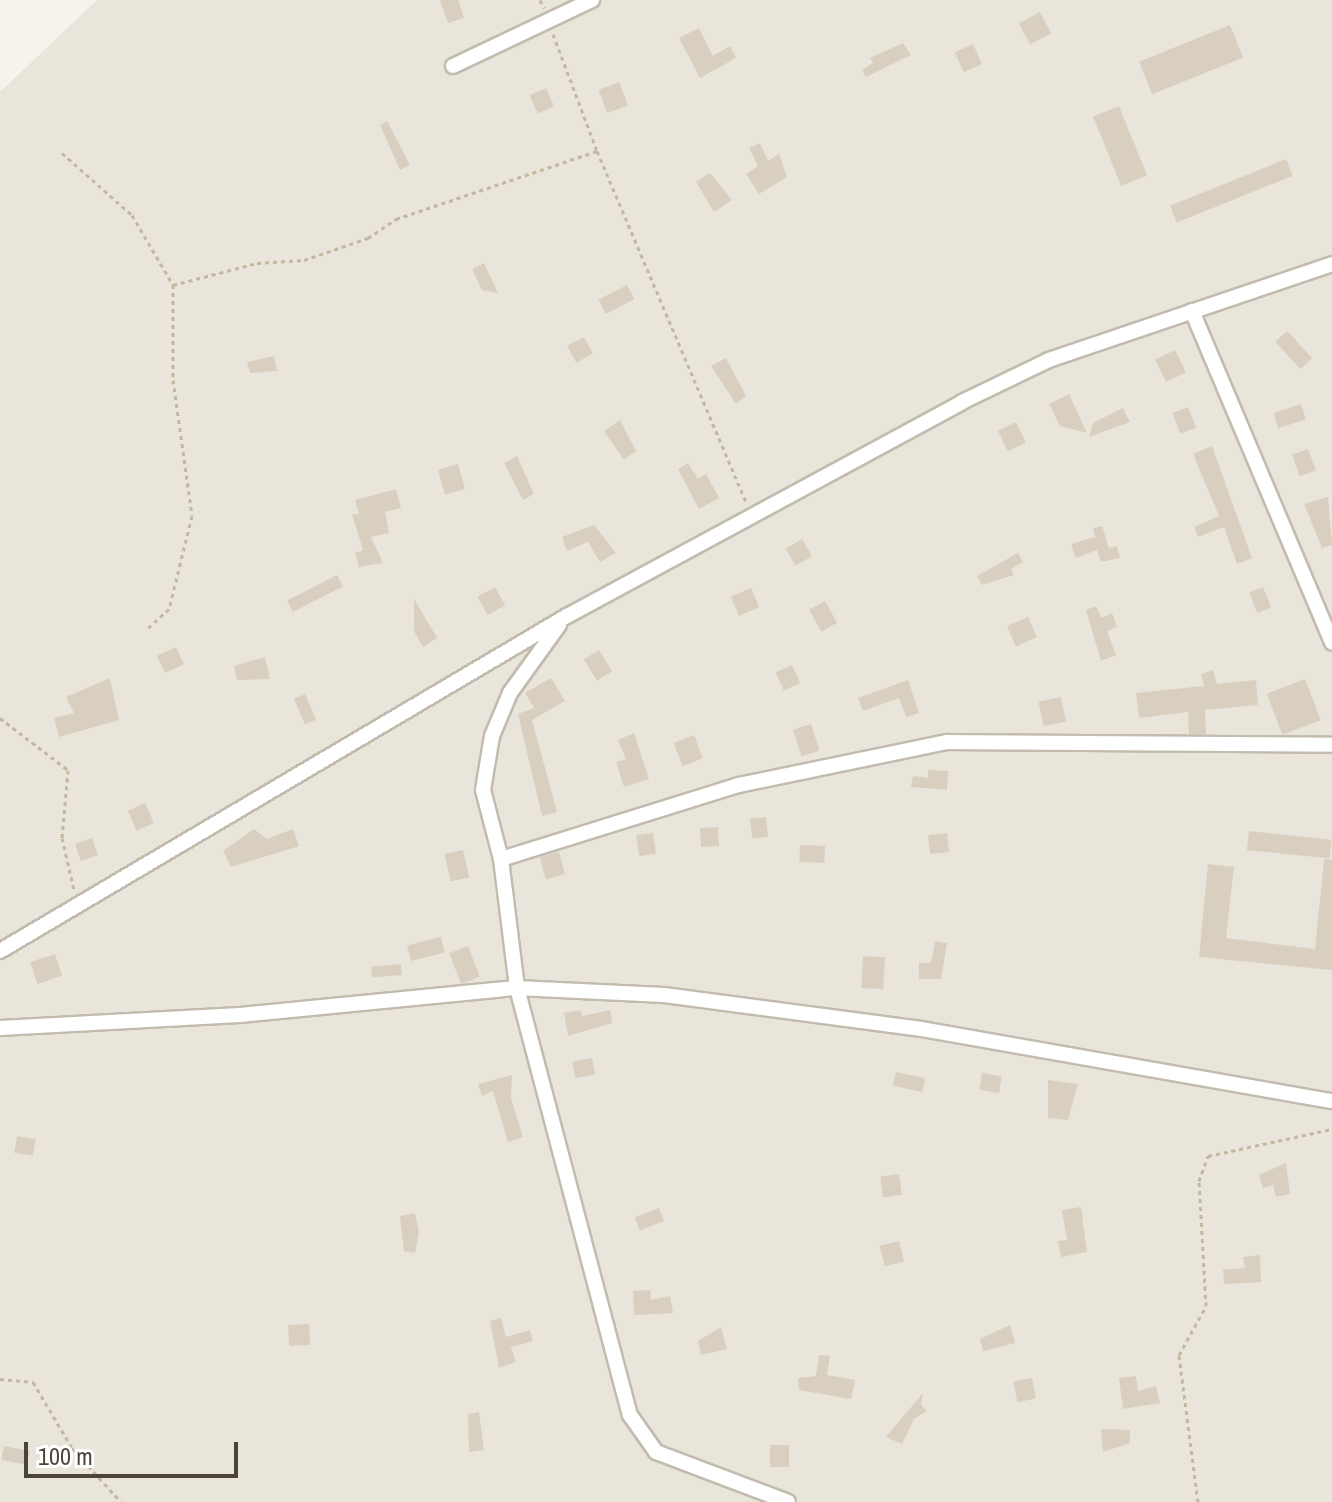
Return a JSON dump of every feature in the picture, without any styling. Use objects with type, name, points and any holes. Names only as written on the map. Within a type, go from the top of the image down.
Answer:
[{"type":"street","points":[[453,66],[592,0]]},
{"type":"street","points":[[0,951],[567,616],[751,513],[1049,360],[1332,264]]},
{"type":"street","points":[[1192,311],[1332,643]]},
{"type":"street","points":[[567,616],[530,658],[492,736],[483,790],[501,859],[517,988],[630,1415],[656,1452],[788,1502]]},
{"type":"street","points":[[501,859],[726,788],[857,756],[947,742],[1332,745]]},
{"type":"street","points":[[0,1028],[240,1015],[517,988],[664,995],[894,1025],[1332,1101]]},
{"type":"path","points":[[540,0],[597,151],[751,513]]},
{"type":"path","points":[[173,285],[257,263],[304,260],[368,238],[396,219],[597,151]]},
{"type":"path","points":[[62,153],[132,215],[173,285],[173,380],[192,516],[169,609],[146,630]]},
{"type":"path","points":[[0,718],[68,770],[62,838],[77,904]]},
{"type":"path","points":[[1198,1502],[1179,1355],[1206,1306],[1199,1181],[1208,1156],[1332,1129]]},
{"type":"path","points":[[0,1379],[33,1382],[72,1448],[121,1502]]},
{"type":"shaded area","points":[[97,0],[1332,0],[1332,1502],[0,1502],[0,92]]},
{"type":"building","points":[[440,0],[458,0],[464,18],[448,23]]},
{"type":"building","points":[[1040,12],[1051,33],[1030,44],[1019,23]]},
{"type":"building","points":[[1230,25],[1243,57],[1152,94],[1139,62]]},
{"type":"building","points":[[699,28],[713,56],[730,46],[736,58],[700,78],[679,38]]},
{"type":"building","points":[[903,43],[911,55],[866,77],[862,70],[873,63],[870,58]]},
{"type":"building","points":[[973,44],[982,64],[964,72],[955,52]]},
{"type":"building","points":[[619,82],[628,105],[607,113],[598,90]]},
{"type":"building","points":[[546,88],[554,106],[538,114],[530,95]]},
{"type":"building","points":[[1119,106],[1147,176],[1121,186],[1093,116]]},
{"type":"building","points":[[387,121],[410,165],[400,170],[380,125]]},
{"type":"building","points":[[760,143],[768,161],[779,154],[787,177],[759,194],[746,174],[758,166],[749,148]]},
{"type":"building","points":[[1286,159],[1293,176],[1177,223],[1170,206]]},
{"type":"building","points":[[710,173],[732,200],[714,212],[696,182]]},
{"type":"building","points":[[484,263],[498,293],[482,290],[472,269]]},
{"type":"building","points":[[627,285],[634,299],[606,314],[598,300]]},
{"type":"building","points":[[1287,331],[1312,358],[1301,369],[1275,342]]},
{"type":"building","points":[[584,337],[593,354],[576,363],[567,346]]},
{"type":"building","points":[[1175,350],[1186,372],[1166,382],[1155,360]]},
{"type":"building","points":[[274,356],[277,371],[250,373],[247,362]]},
{"type":"building","points":[[726,358],[746,396],[736,404],[711,366]]},
{"type":"building","points":[[1069,394],[1087,433],[1060,426],[1049,404]]},
{"type":"building","points":[[1301,404],[1306,419],[1278,428],[1273,413]]},
{"type":"building","points":[[1188,407],[1196,427],[1180,434],[1172,413]]},
{"type":"building","points":[[1123,408],[1130,422],[1089,437],[1093,423]]},
{"type":"building","points":[[620,420],[636,451],[624,460],[604,431]]},
{"type":"building","points":[[1016,422],[1026,443],[1008,451],[998,430]]},
{"type":"building","points":[[1212,446],[1252,558],[1237,564],[1224,527],[1198,537],[1194,527],[1219,516],[1193,454]]},
{"type":"building","points":[[1308,449],[1316,471],[1300,476],[1292,455]]},
{"type":"building","points":[[517,456],[534,494],[523,500],[504,463]]},
{"type":"building","points":[[688,463],[698,479],[706,474],[719,498],[699,509],[678,469]]},
{"type":"building","points":[[458,464],[465,489],[445,495],[438,470]]},
{"type":"building","points":[[396,489],[401,508],[385,512],[389,533],[371,537],[383,563],[359,567],[355,553],[363,550],[352,514],[359,514],[355,500]]},
{"type":"building","points":[[1328,497],[1332,545],[1322,548],[1304,504]]},
{"type":"building","points":[[594,525],[616,553],[600,562],[588,542],[567,551],[562,537]]},
{"type":"building","points":[[1102,526],[1109,548],[1117,546],[1120,558],[1101,562],[1097,550],[1076,558],[1071,544],[1095,537],[1093,528]]},
{"type":"building","points":[[802,539],[812,556],[796,566],[786,548]]},
{"type":"building","points":[[1018,553],[1023,562],[1011,569],[1014,575],[982,585],[977,576]]},
{"type":"building","points":[[337,575],[343,587],[293,612],[287,600]]},
{"type":"building","points":[[495,587],[505,605],[488,615],[478,597]]},
{"type":"building","points":[[1263,587],[1271,607],[1257,613],[1249,593]]},
{"type":"building","points":[[751,588],[759,607],[739,616],[731,597]]},
{"type":"building","points":[[414,599],[437,638],[423,647],[414,631]]},
{"type":"building","points":[[825,601],[837,623],[821,632],[809,610]]},
{"type":"building","points":[[1096,606],[1101,618],[1112,613],[1117,627],[1107,631],[1116,655],[1101,661],[1086,610]]},
{"type":"building","points":[[1028,617],[1037,637],[1016,646],[1007,626]]},
{"type":"building","points":[[176,647],[184,664],[165,673],[157,656]]},
{"type":"building","points":[[599,650],[612,671],[597,681],[584,660]]},
{"type":"building","points":[[265,657],[270,679],[237,680],[234,666]]},
{"type":"building","points":[[792,665],[800,683],[784,691],[776,672]]},
{"type":"building","points":[[1213,670],[1217,684],[1256,680],[1258,705],[1205,710],[1206,734],[1189,734],[1188,712],[1139,718],[1136,693],[1204,686],[1201,674]]},
{"type":"building","points":[[110,678],[119,720],[59,737],[54,718],[74,713],[66,697]]},
{"type":"building","points":[[551,678],[565,701],[532,720],[557,812],[542,816],[518,714],[534,708],[525,693]]},
{"type":"building","points":[[1305,679],[1321,720],[1282,735],[1267,694]]},
{"type":"building","points":[[908,680],[919,713],[906,717],[899,698],[863,711],[858,698]]},
{"type":"building","points":[[305,694],[316,720],[305,724],[294,699]]},
{"type":"building","points":[[1061,697],[1066,721],[1044,726],[1039,702]]},
{"type":"building","points":[[811,724],[820,751],[802,757],[793,730]]},
{"type":"building","points":[[634,733],[649,779],[624,787],[616,762],[626,759],[618,740]]},
{"type":"building","points":[[694,735],[703,758],[682,766],[673,743]]},
{"type":"building","points":[[928,770],[948,771],[947,790],[911,787],[913,776],[928,778]]},
{"type":"building","points":[[145,803],[154,823],[137,831],[128,811]]},
{"type":"building","points":[[766,817],[768,837],[752,839],[750,819]]},
{"type":"building","points":[[718,827],[719,846],[701,847],[700,828]]},
{"type":"building","points":[[254,829],[267,839],[293,829],[299,846],[231,867],[223,851]]},
{"type":"building","points":[[1249,831],[1332,840],[1330,859],[1247,850]]},
{"type":"building","points":[[653,833],[656,854],[639,856],[636,835]]},
{"type":"building","points":[[947,833],[949,852],[930,854],[928,835]]},
{"type":"building","points":[[92,838],[98,855],[81,861],[75,844]]},
{"type":"building","points":[[800,845],[825,846],[824,863],[799,862]]},
{"type":"building","points":[[463,850],[469,877],[451,882],[444,854]]},
{"type":"building","points":[[559,852],[565,874],[546,879],[540,857]]},
{"type":"building","points":[[1324,859],[1332,860],[1332,970],[1199,957],[1208,864],[1234,867],[1226,938],[1315,949]]},
{"type":"building","points":[[441,937],[445,953],[411,961],[407,945]]},
{"type":"building","points":[[935,941],[947,943],[941,979],[919,979],[919,963],[931,963]]},
{"type":"building","points":[[468,946],[480,977],[461,984],[449,953]]},
{"type":"building","points":[[55,954],[62,976],[37,984],[30,962]]},
{"type":"building","points":[[863,956],[885,957],[883,989],[861,988]]},
{"type":"building","points":[[401,964],[402,975],[372,978],[371,967]]},
{"type":"building","points":[[581,1010],[582,1016],[610,1010],[612,1023],[568,1036],[564,1013]]},
{"type":"building","points":[[592,1058],[595,1075],[575,1078],[572,1061]]},
{"type":"building","points":[[896,1072],[925,1078],[922,1092],[893,1086]]},
{"type":"building","points":[[982,1073],[1002,1076],[999,1093],[979,1090]]},
{"type":"building","points":[[512,1075],[511,1098],[523,1137],[508,1142],[493,1091],[482,1096],[478,1084]]},
{"type":"building","points":[[1048,1080],[1078,1084],[1068,1120],[1048,1118]]},
{"type":"building","points":[[17,1136],[36,1139],[33,1156],[14,1153]]},
{"type":"building","points":[[1286,1163],[1290,1194],[1276,1197],[1273,1185],[1263,1188],[1259,1175]]},
{"type":"building","points":[[899,1174],[902,1195],[883,1197],[880,1177]]},
{"type":"building","points":[[1081,1207],[1087,1252],[1061,1257],[1058,1241],[1067,1240],[1062,1210]]},
{"type":"building","points":[[659,1208],[664,1221],[640,1230],[635,1217]]},
{"type":"building","points":[[415,1213],[419,1232],[415,1253],[404,1251],[400,1216]]},
{"type":"building","points":[[899,1241],[904,1261],[885,1266],[880,1246]]},
{"type":"building","points":[[1260,1255],[1261,1282],[1224,1284],[1223,1270],[1245,1268],[1243,1257]]},
{"type":"building","points":[[650,1290],[651,1300],[670,1296],[673,1313],[634,1315],[633,1291]]},
{"type":"building","points":[[501,1318],[506,1337],[530,1330],[533,1341],[511,1347],[516,1362],[499,1368],[490,1321]]},
{"type":"building","points":[[309,1324],[310,1345],[289,1346],[288,1325]]},
{"type":"building","points":[[1010,1325],[1015,1343],[983,1351],[980,1339]]},
{"type":"building","points":[[721,1327],[727,1349],[701,1355],[698,1341]]},
{"type":"building","points":[[819,1355],[830,1356],[827,1375],[855,1380],[851,1399],[799,1390],[798,1378],[816,1376]]},
{"type":"building","points":[[1136,1376],[1138,1391],[1156,1386],[1160,1403],[1123,1409],[1119,1378]]},
{"type":"building","points":[[1032,1378],[1036,1399],[1017,1402],[1013,1382]]},
{"type":"building","points":[[923,1393],[921,1405],[927,1411],[914,1419],[902,1444],[886,1437]]},
{"type":"building","points":[[479,1412],[484,1450],[469,1452],[468,1414]]},
{"type":"building","points":[[1101,1429],[1130,1430],[1130,1443],[1103,1452]]},
{"type":"building","points":[[770,1445],[789,1445],[789,1467],[770,1467]]},
{"type":"building","points":[[4,1446],[30,1451],[27,1465],[1,1460]]}]
